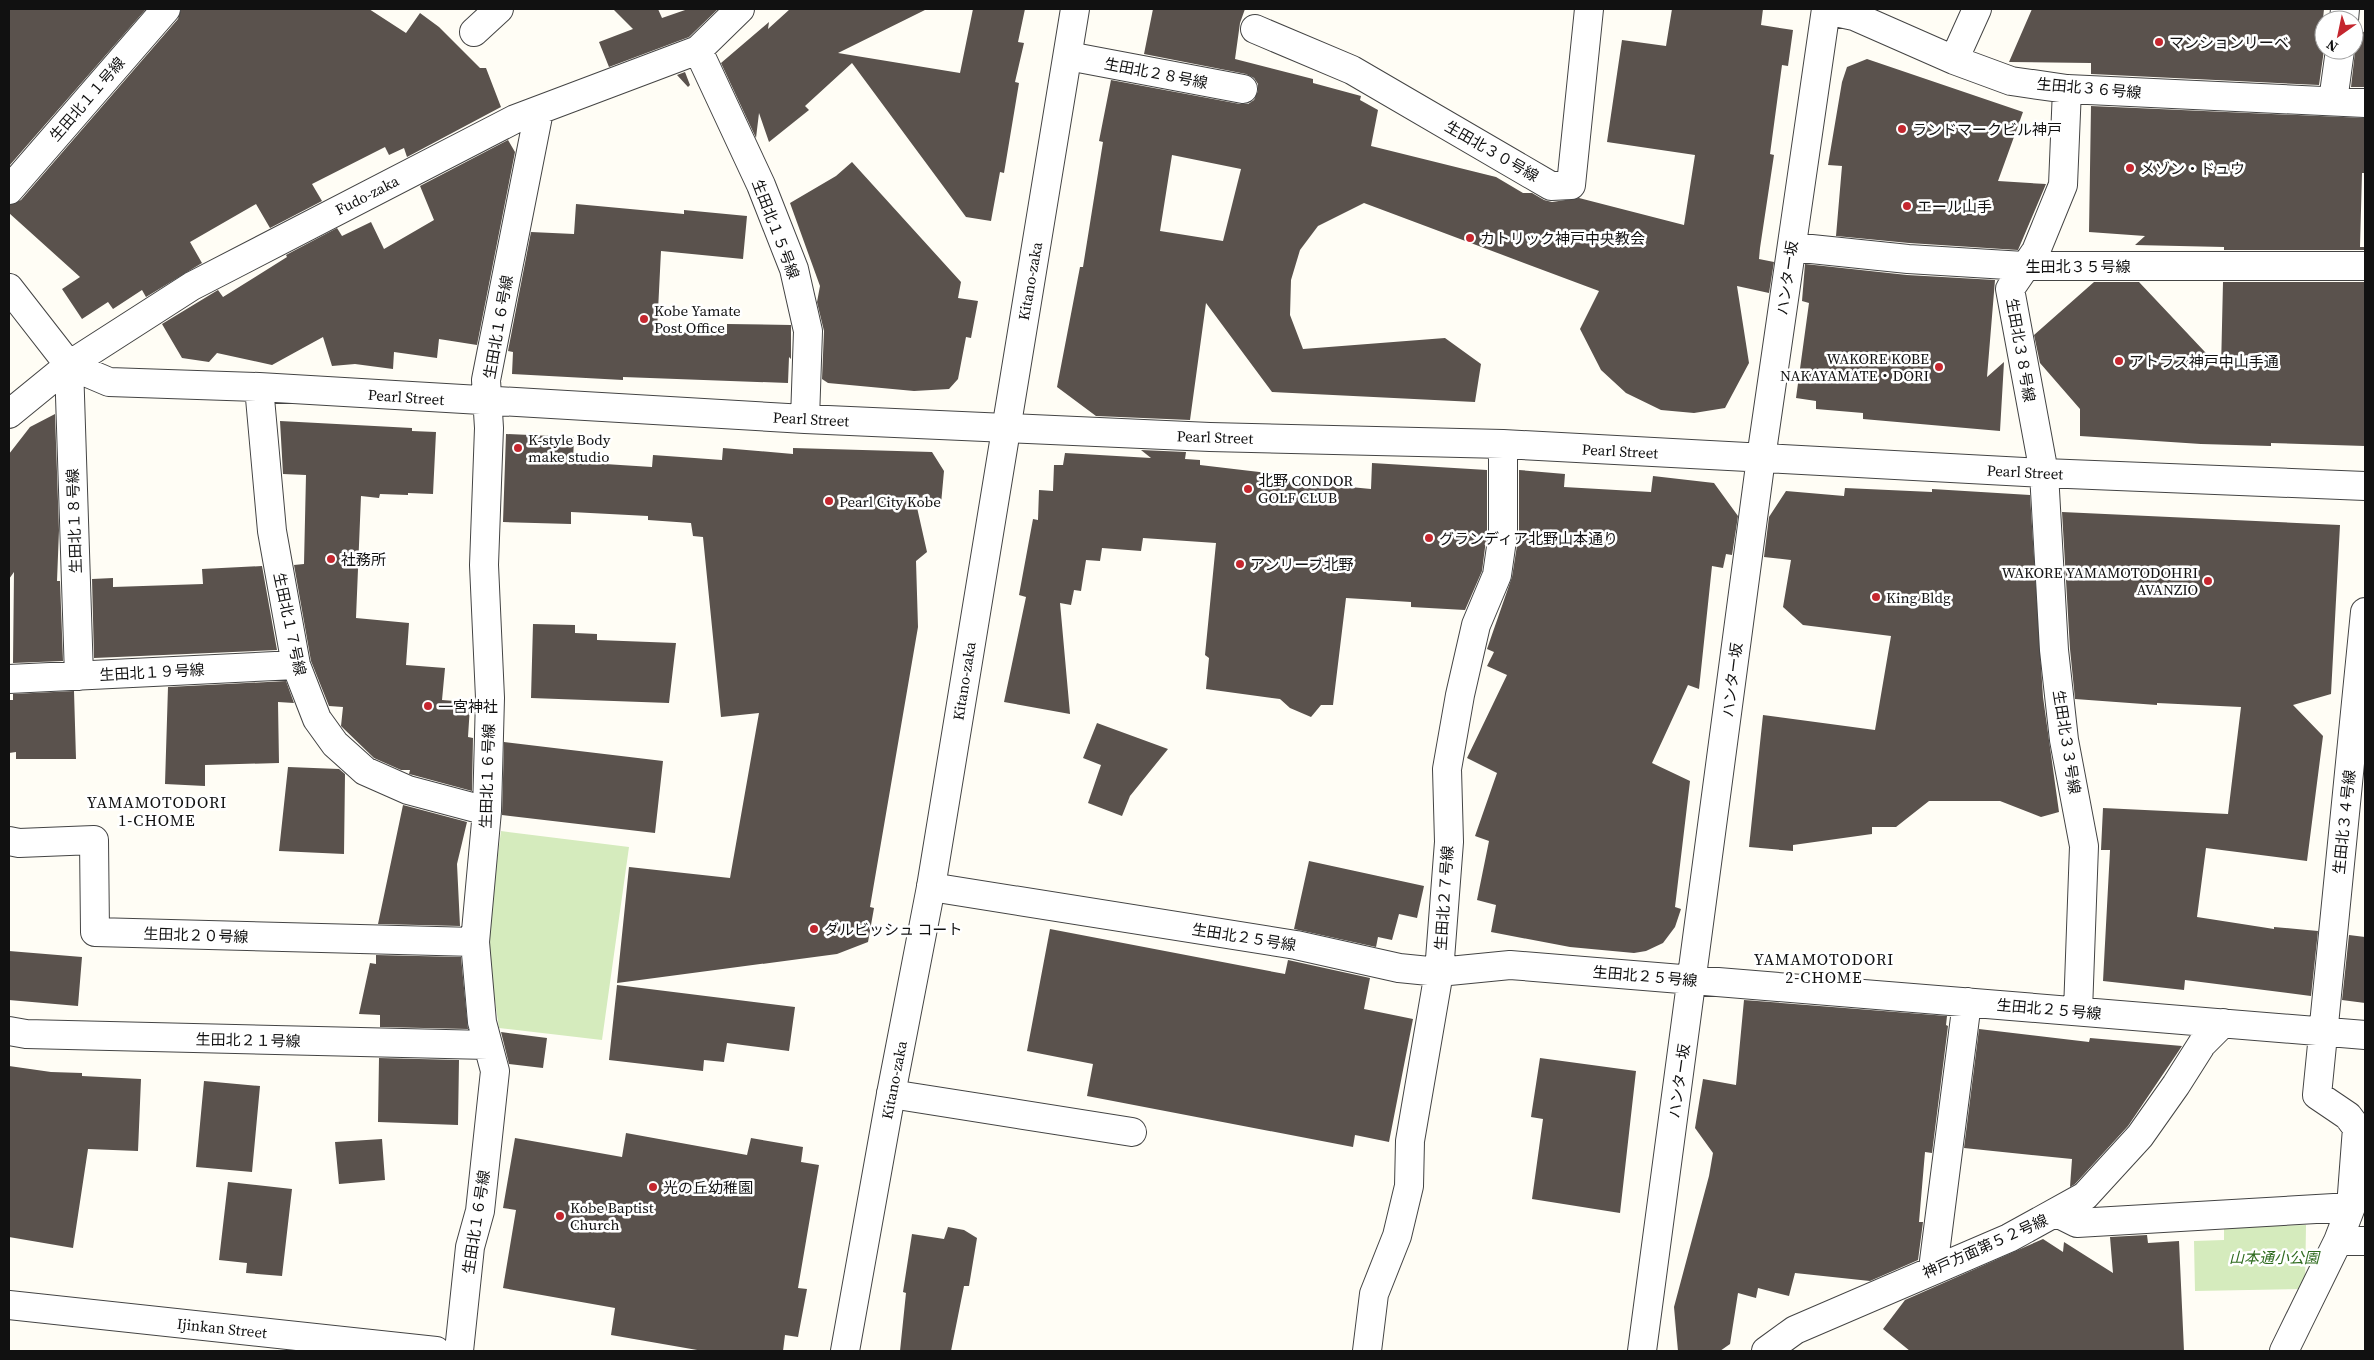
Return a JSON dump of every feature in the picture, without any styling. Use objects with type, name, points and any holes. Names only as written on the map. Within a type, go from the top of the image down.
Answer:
[{"type":"street","name":"生田北１１号線","points":[[9,190],[166,9]]},
{"type":"street","points":[[474,32],[499,9]]},
{"type":"street","name":"Fudo-zaka","points":[[9,414],[69,365],[192,286],[515,118],[539,111],[698,50],[740,9]]},
{"type":"street","name":"Kitano-zaka","points":[[845,1351],[891,1094],[931,887],[1004,427],[1075,9]]},
{"type":"street","name":"生田北３０号線","points":[[1255,29],[1352,70],[1552,186],[1571,185],[1589,9]]},
{"type":"street","name":"生田北３６号線","points":[[1826,9],[1854,16],[1954,60],[2011,81],[2067,89],[2365,103]]},
{"type":"street","name":"ハンター坂","points":[[1642,1351],[1761,458],[1826,9]]},
{"type":"street","points":[[1954,60],[1978,9]]},
{"type":"street","name":"生田北１５号線","points":[[698,50],[761,185],[794,270],[808,331],[805,419]]},
{"type":"street","name":"生田北２８号線","points":[[1068,56],[1243,89]]},
{"type":"street","points":[[2333,101],[2339,60]]},
{"type":"street","name":"生田北３８号線","points":[[2044,473],[2010,289],[2036,251],[2063,185],[2067,89]]},
{"type":"street","name":"生田北１６号線","points":[[459,1351],[470,1247],[480,1211],[495,1071],[482,1022],[474,942],[487,811],[490,698],[484,565],[488,402],[486,380],[539,111]]},
{"type":"street","name":"生田北３５号線","points":[[1792,247],[1908,259],[2024,266],[2365,266]]},
{"type":"street","points":[[9,288],[69,365]]},
{"type":"street","name":"Pearl Street","points":[[69,365],[109,382],[259,388],[805,419],[1210,437],[1502,444],[2044,473],[2365,486]]},
{"type":"street","name":"生田北１８号線","points":[[69,365],[79,676]]},
{"type":"street","name":"生田北１７号線","points":[[259,388],[272,531],[296,665],[317,718],[335,744],[365,771],[408,790],[487,811]]},
{"type":"street","name":"生田北２７号線","points":[[1367,1351],[1374,1294],[1397,1236],[1409,1186],[1410,1141],[1439,972],[1449,842],[1447,769],[1460,695],[1476,625],[1497,575],[1503,533],[1502,444]]},
{"type":"street","name":"生田北３３号線","points":[[2044,473],[2054,650],[2064,740],[2084,846],[2078,1011]]},
{"type":"street","name":"生田北３４号線","points":[[2351,1207],[2356,1128],[2348,1116],[2317,1095],[2365,612]]},
{"type":"street","name":"生田北１９号線","points":[[9,679],[296,665]]},
{"type":"street","name":"生田北２０号線","points":[[9,841],[19,844],[94,840],[95,932],[474,942]]},
{"type":"street","name":"生田北２５号線","points":[[931,887],[1296,945],[1399,968],[1439,972],[1510,965],[2365,1035]]},
{"type":"street","points":[[1933,1269],[1968,1002]]},
{"type":"street","name":"神戸方面第５２号線","points":[[1766,1351],[1795,1330],[1933,1269],[2009,1238],[2085,1196],[2140,1136],[2202,1044],[2223,1023]]},
{"type":"street","name":"生田北２１号線","points":[[9,1031],[26,1034],[488,1045]]},
{"type":"street","points":[[891,1094],[1132,1132]]},
{"type":"street","points":[[2057,1213],[2077,1223],[2351,1207],[2338,1241],[2284,1351]]},
{"type":"street","points":[[2338,1241],[2365,1241]]},
{"type":"street","name":"Ijinkan Street","points":[[9,1305],[436,1351]]},
{"type":"green space","points":[[501,831],[629,847],[602,1040],[499,1028],[488,953],[490,915]]},
{"type":"green space","name":"山本通小公園","points":[[2306,1225],[2305,1289],[2195,1291],[2194,1241],[2224,1240],[2224,1227]]},
{"type":"building","points":[[9,9],[146,9],[9,166]]},
{"type":"building","points":[[181,9],[369,9],[406,33],[420,13],[439,27],[480,68],[486,68],[501,107],[407,157],[404,148],[389,155],[385,147],[312,184],[322,201],[270,228],[256,204],[190,242],[202,263],[146,297],[142,290],[113,309],[108,302],[82,319],[62,289],[80,277],[9,213],[9,205],[21,200],[178,19]]},
{"type":"building","points":[[613,9],[658,9],[662,18],[688,9],[718,9],[689,37],[609,67],[599,42],[633,29]]},
{"type":"building","points":[[790,9],[927,9],[838,53],[960,73],[973,9],[1025,9],[1018,42],[1024,43],[1015,82],[1019,83],[1004,173],[1000,172],[991,221],[966,217],[852,63],[805,106],[809,110],[769,142],[759,113],[756,138],[721,63],[769,22],[768,29]]},
{"type":"building","points":[[1153,9],[1245,9],[1240,23],[1235,59],[1313,79],[1313,83],[1361,96],[1360,100],[1378,110],[1371,146],[1496,177],[1523,193],[1532,193],[1544,200],[1552,202],[1579,198],[1684,225],[1695,155],[1607,142],[1622,40],[1666,46],[1672,9],[1763,9],[1761,25],[1793,30],[1788,66],[1782,65],[1770,154],[1774,155],[1759,259],[1774,262],[1769,293],[1737,286],[1749,363],[1725,408],[1694,413],[1661,410],[1626,393],[1601,370],[1580,329],[1599,291],[1364,203],[1318,226],[1300,250],[1291,280],[1290,315],[1303,349],[1445,338],[1481,364],[1475,402],[1272,392],[1206,303],[1190,420],[1096,416],[1057,387],[1080,267],[1083,267],[1103,142],[1099,141],[1111,80],[1240,104],[1248,104],[1254,100],[1258,91],[1258,84],[1254,78],[1246,74],[1144,54]],"holes":[[[1172,155],[1241,169],[1223,241],[1160,231]]]},
{"type":"building","points":[[2032,9],[2324,9],[2314,10],[2314,60],[2323,60],[2319,85],[2091,74],[2091,63],[2009,62]]},
{"type":"building","points":[[2365,32],[2365,87],[2351,87],[2354,60],[2364,60]]},
{"type":"building","points":[[1867,59],[2023,112],[1998,181],[2046,184],[2018,250],[1836,236],[1842,166],[1828,165],[1842,82],[1847,67]]},
{"type":"building","points":[[685,72],[690,85],[688,87],[677,75]]},
{"type":"building","points":[[2091,106],[2365,118],[2365,173],[2362,173],[2360,247],[2365,247],[2365,250],[2224,250],[2224,247],[2135,245],[2145,236],[2089,232]]},
{"type":"building","points":[[508,140],[515,152],[477,345],[439,339],[437,358],[394,352],[393,369],[355,364],[332,366],[323,337],[272,365],[217,353],[209,362],[182,358],[162,324],[218,290],[223,297],[287,257],[286,255],[337,228],[342,236],[371,222],[384,249],[434,220],[420,186]]},
{"type":"building","points":[[852,162],[961,282],[958,298],[978,301],[971,338],[966,337],[958,379],[949,389],[914,391],[828,383],[822,379],[824,331],[817,302],[820,286],[790,203],[836,176]]},
{"type":"building","points":[[576,204],[684,214],[684,210],[747,216],[743,259],[661,251],[657,331],[727,334],[727,324],[791,325],[791,359],[789,357],[788,383],[623,377],[623,380],[512,374],[513,352],[508,351],[531,232],[574,234]]},
{"type":"building","points":[[1805,264],[1907,275],[1995,280],[1987,377],[2004,362],[2000,431],[1863,419],[1863,413],[1816,409],[1816,401],[1796,398],[1809,303],[1802,301]]},
{"type":"building","points":[[2094,282],[2139,282],[2221,369],[2223,282],[2365,282],[2365,446],[2271,443],[2271,446],[2201,444],[2080,436],[2080,409],[2040,363],[2034,335]]},
{"type":"building","points":[[55,414],[59,530],[57,581],[60,581],[63,661],[13,663],[14,572],[9,579],[9,454],[30,427]]},
{"type":"building","points":[[280,421],[412,428],[412,431],[436,432],[433,494],[380,494],[379,498],[361,496],[356,618],[409,623],[406,665],[445,668],[442,700],[455,701],[454,704],[470,706],[468,737],[473,738],[472,791],[409,774],[410,770],[401,770],[374,758],[341,726],[343,707],[329,706],[311,661],[294,565],[304,564],[306,475],[283,474]]},
{"type":"building","points":[[506,434],[574,437],[573,462],[652,467],[653,455],[722,460],[723,448],[793,454],[793,448],[932,452],[944,471],[941,504],[916,503],[927,552],[916,561],[918,627],[870,907],[874,908],[868,942],[837,954],[617,983],[629,867],[730,878],[759,713],[721,717],[703,537],[693,536],[691,523],[648,520],[648,516],[571,512],[571,524],[503,522]]},
{"type":"building","points":[[1141,450],[1186,452],[1185,459],[1200,460],[1200,465],[1277,474],[1277,480],[1371,489],[1372,463],[1487,470],[1487,532],[1482,571],[1465,610],[1411,607],[1411,602],[1346,598],[1333,705],[1321,705],[1311,717],[1290,708],[1280,699],[1206,689],[1209,658],[1205,655],[1216,543],[1143,538],[1141,551],[1102,548],[1100,561],[1086,560],[1081,591],[1074,590],[1071,605],[1060,603],[1070,714],[1004,702],[1026,597],[1019,595],[1033,519],[1038,520],[1039,490],[1053,491],[1054,465],[1063,465],[1065,453],[1151,458]]},
{"type":"building","points":[[1519,470],[1565,474],[1564,487],[1651,492],[1653,476],[1714,483],[1738,516],[1732,555],[1726,554],[1723,568],[1712,566],[1699,689],[1688,685],[1652,763],[1690,781],[1675,907],[1681,909],[1675,927],[1663,943],[1646,951],[1634,953],[1570,947],[1491,932],[1496,905],[1477,900],[1489,841],[1475,836],[1497,773],[1467,758],[1507,675],[1487,666],[1494,652],[1487,649],[1512,577],[1519,533]]},
{"type":"building","points":[[1845,488],[1932,492],[1932,489],[2030,495],[2043,697],[2059,812],[2041,817],[2000,801],[1929,801],[1896,827],[1872,827],[1872,834],[1793,845],[1793,851],[1749,847],[1763,715],[1875,730],[1891,636],[1803,625],[1783,607],[1791,560],[1764,557],[1769,517],[1786,491],[1844,496]]},
{"type":"building","points":[[2062,512],[2340,525],[2331,694],[2293,705],[2323,736],[2307,861],[2206,848],[2197,917],[2274,929],[2274,927],[2318,931],[2311,996],[2185,980],[2184,990],[2103,981],[2110,850],[2101,850],[2103,808],[2228,814],[2241,707],[2157,703],[2157,705],[2075,699],[2070,649]]},
{"type":"building","points":[[262,566],[277,650],[94,658],[92,579],[113,578],[113,587],[203,584],[202,569]]},
{"type":"building","points":[[533,624],[575,625],[575,633],[597,634],[597,640],[676,643],[669,703],[531,698]]},
{"type":"building","points":[[286,681],[294,703],[278,702],[279,763],[205,765],[205,786],[165,784],[168,687]]},
{"type":"building","points":[[74,691],[76,759],[16,759],[16,752],[9,753],[9,700],[13,700],[13,694]]},
{"type":"building","points":[[1097,723],[1168,749],[1130,796],[1122,816],[1088,803],[1101,765],[1083,758]]},
{"type":"building","points":[[504,742],[663,761],[655,833],[502,815]]},
{"type":"building","points":[[288,767],[339,769],[345,774],[344,854],[279,851]]},
{"type":"building","points":[[403,805],[467,822],[457,864],[460,926],[378,924]]},
{"type":"building","points":[[1309,861],[1424,886],[1417,918],[1399,914],[1392,940],[1378,937],[1376,947],[1294,929]]},
{"type":"building","points":[[1050,929],[1285,974],[1288,960],[1370,978],[1364,1009],[1413,1019],[1389,1142],[1355,1135],[1353,1147],[1087,1096],[1093,1064],[1027,1051]]},
{"type":"building","points":[[2349,935],[2365,937],[2365,1003],[2342,1000]]},
{"type":"building","points":[[9,951],[82,957],[78,1006],[9,1000]]},
{"type":"building","points":[[376,955],[461,957],[468,1029],[380,1027],[380,1015],[359,1014],[370,963],[376,964]]},
{"type":"building","points":[[617,985],[795,1007],[789,1051],[727,1043],[724,1062],[704,1060],[703,1071],[609,1060]]},
{"type":"building","points":[[1744,1000],[1947,1016],[1946,1025],[1948,1026],[1932,1153],[1925,1152],[1919,1222],[1923,1222],[1918,1260],[1870,1281],[1795,1273],[1789,1296],[1758,1288],[1756,1298],[1738,1293],[1730,1344],[1720,1351],[1678,1351],[1674,1307],[1709,1176],[1713,1153],[1695,1128],[1703,1079],[1736,1085]]},
{"type":"building","points":[[1979,1029],[2089,1042],[2090,1038],[2182,1046],[2128,1126],[2075,1184],[2070,1187],[2072,1159],[1964,1148]]},
{"type":"building","points":[[501,1032],[547,1038],[543,1068],[509,1064]]},
{"type":"building","points":[[379,1058],[459,1060],[458,1125],[378,1122]]},
{"type":"building","points":[[1540,1058],[1636,1071],[1620,1213],[1532,1199],[1543,1119],[1531,1117]]},
{"type":"building","points":[[9,1066],[51,1072],[82,1073],[82,1076],[141,1079],[138,1151],[88,1149],[73,1248],[9,1237]]},
{"type":"building","points":[[204,1081],[260,1086],[252,1172],[196,1167]]},
{"type":"building","points":[[626,1133],[747,1155],[751,1138],[803,1147],[801,1162],[819,1165],[798,1288],[807,1289],[798,1337],[785,1335],[783,1351],[703,1351],[611,1335],[615,1308],[503,1288],[516,1210],[503,1208],[515,1138],[622,1157]]},
{"type":"building","points":[[382,1139],[385,1180],[339,1184],[335,1142]]},
{"type":"building","points":[[228,1182],[292,1189],[282,1276],[246,1273],[247,1263],[219,1260]]},
{"type":"building","points":[[948,1227],[964,1230],[977,1238],[969,1286],[964,1286],[951,1351],[900,1351],[906,1293],[903,1292],[912,1234],[944,1239]]},
{"type":"building","points":[[2147,1235],[2148,1243],[2179,1241],[2184,1351],[1910,1351],[1883,1329],[1905,1300],[2043,1239],[2063,1252],[2064,1242],[2113,1273],[2110,1237]]},
{"type":"place","name":"マンションリーベ","points":[[2159,42]]},
{"type":"place","name":"ランドマークビル神戸","points":[[1902,129]]},
{"type":"place","name":"メゾン・ドュウ","points":[[2130,168]]},
{"type":"place","name":"エール山手","points":[[1907,206]]},
{"type":"place","name":"カトリック神戸中央教会","points":[[1470,238]]},
{"type":"place","name":"Kobe Yamate Post Office","points":[[644,319]]},
{"type":"place","name":"アトラス神戸中山手通","points":[[2119,361]]},
{"type":"place","name":"WAKORE KOBE NAKAYAMATE・DORI","points":[[1939,367]]},
{"type":"place","name":"K-style Body make studio","points":[[518,448]]},
{"type":"place","name":"北野 CONDOR GOLF CLUB","points":[[1248,489]]},
{"type":"place","name":"Pearl City Kobe","points":[[829,501]]},
{"type":"place","name":"グランディア北野山本通り","points":[[1429,538]]},
{"type":"place","name":"社務所","points":[[331,559]]},
{"type":"place","name":"アンリーブ北野","points":[[1240,564]]},
{"type":"place","name":"WAKORE YAMAMOTODOHRI AVANZIO","points":[[2208,581]]},
{"type":"place","name":"King Bldg","points":[[1876,597]]},
{"type":"place","name":"一宮神社","points":[[428,706]]},
{"type":"place","name":"ダルビッシュ コート","points":[[814,929]]},
{"type":"place","name":"光の丘幼稚園","points":[[653,1187]]},
{"type":"place","name":"Kobe Baptist Church","points":[[560,1216]]},
{"type":"district","name":"YAMAMOTODORI 1-CHOME","points":[[157,811]]},
{"type":"district","name":"YAMAMOTODORI 2-CHOME","points":[[1824,968]]}]
